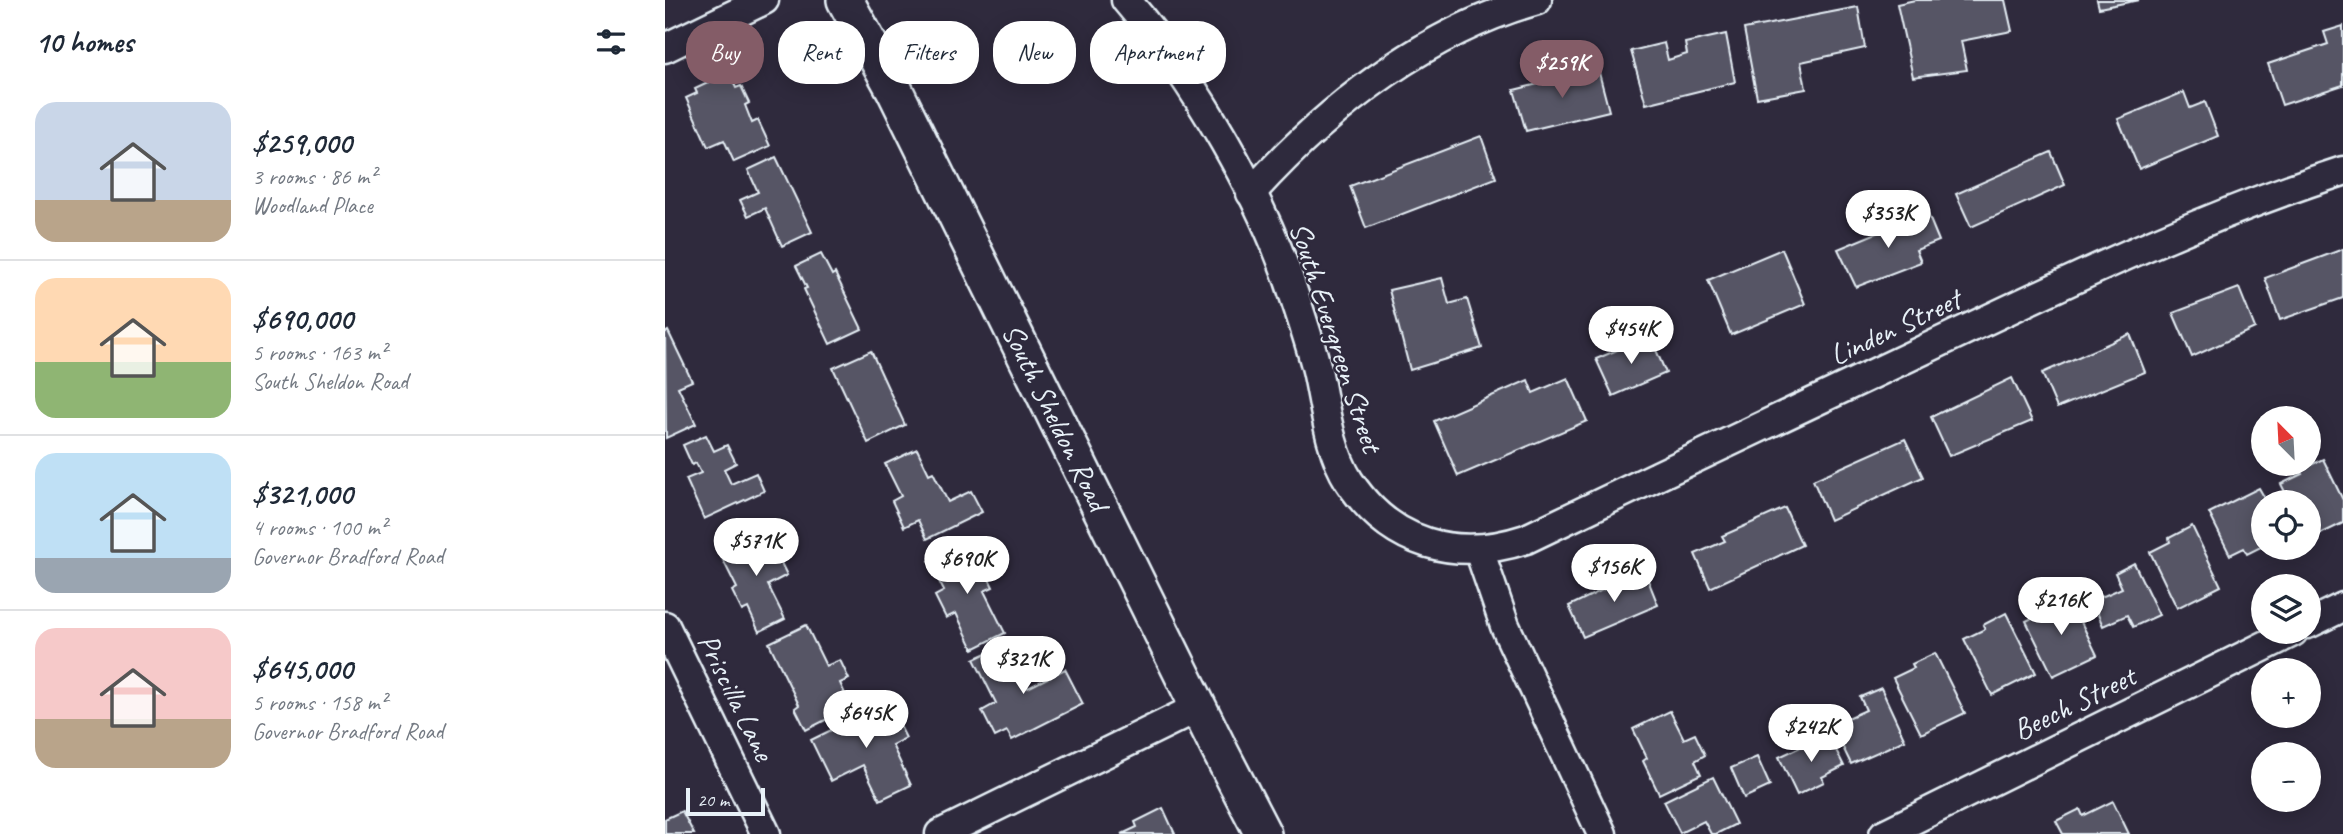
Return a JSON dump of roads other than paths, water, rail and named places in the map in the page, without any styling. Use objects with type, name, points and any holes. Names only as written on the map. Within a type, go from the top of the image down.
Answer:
[{"type":"main road","name":"South Sheldon Road","points":[[845,0],[894,89],[1263,834]]},
{"type":"street","points":[[665,48],[764,0]]},
{"type":"street","name":"South Evergreen Street","points":[[1126,0],[1182,74],[1251,193],[1294,294],[1316,364],[1337,455],[1349,481],[1378,514],[1404,533],[1441,547],[1479,550]]},
{"type":"street","points":[[1251,193],[1314,127],[1383,75],[1456,31],[1537,0]]},
{"type":"street","name":"Linden Street","points":[[1479,550],[1526,539],[2163,239],[2343,171]]},
{"type":"street","points":[[1479,550],[1506,626],[1602,834]]},
{"type":"street","name":"Beech Street","points":[[2321,618],[2343,607]]},
{"type":"street","name":"Priscilla Lane","points":[[665,626],[766,834]]},
{"type":"street","name":"Beech Street","points":[[1884,834],[2268,644]]},
{"type":"street","points":[[940,834],[1199,707]]}]
